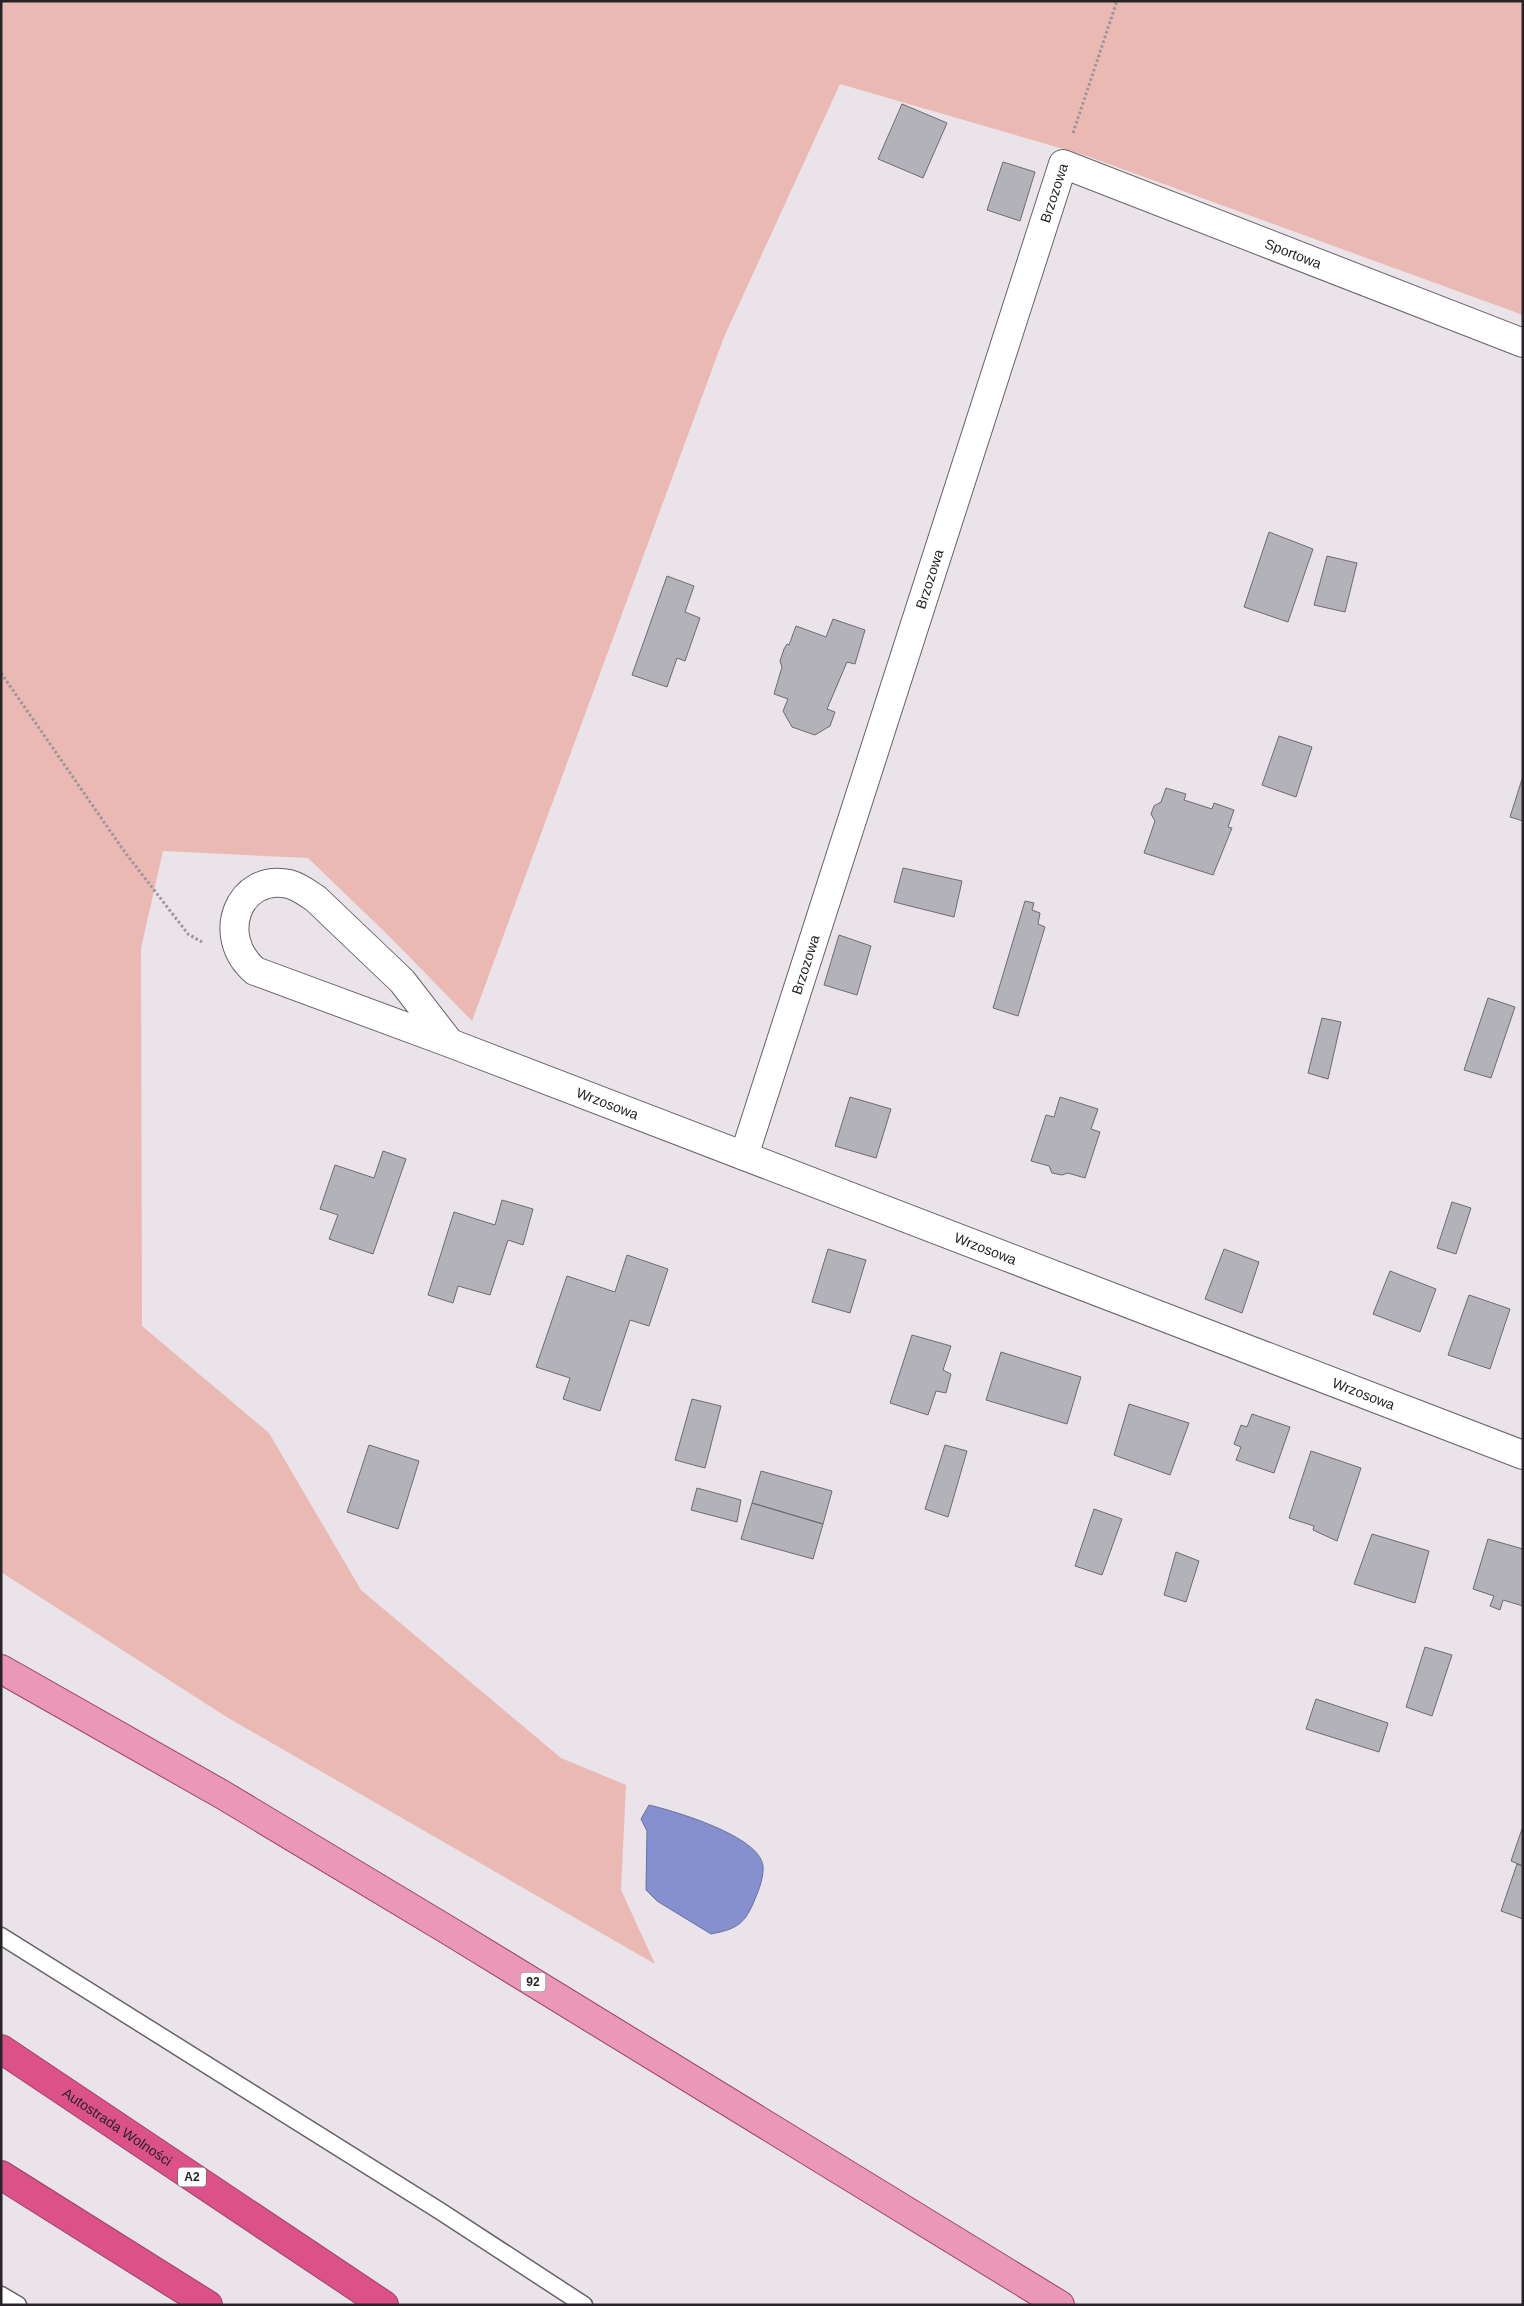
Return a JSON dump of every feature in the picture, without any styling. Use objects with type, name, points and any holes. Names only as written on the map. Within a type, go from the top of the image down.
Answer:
[{"type":"highway","name":"Autostrada Wolności","points":[[1,2049],[384,2305]]},
{"type":"highway","points":[[1,2175],[208,2305]]},
{"type":"main road","name":"92","points":[[1,1669],[223,1795],[452,1932],[1060,2305]]},
{"type":"street","name":"Sportowa","points":[[1063,164],[1523,343]]},
{"type":"street","name":"Brzozowa","points":[[744,1156],[1063,164]]},
{"type":"street","name":"Wrzosowa","points":[[450,1043],[402,981],[316,899],[301,888],[288,884],[268,886],[251,894],[241,904],[236,915],[233,930],[235,946],[240,957],[255,971],[450,1043],[1523,1455]]},
{"type":"lane","points":[[1,1936],[440,2212],[584,2305]]},
{"type":"lane","points":[[1,2295],[18,2305]]},
{"type":"path","name":"Brzozowa","points":[[1063,164],[1117,1]]},
{"type":"path","points":[[1,673],[124,851],[188,934],[205,943]]},
{"type":"shaded area","points":[[1,1],[1523,1],[1523,315],[1084,155],[840,84],[724,337],[472,1021],[391,938],[308,858],[163,851],[141,948],[142,1326],[269,1433],[361,1590],[561,1758],[626,1785],[621,1890],[655,1964],[225,1716],[1,1572]]},
{"type":"water","points":[[649,1805],[714,1826],[732,1835],[758,1855],[763,1866],[761,1883],[748,1914],[739,1924],[727,1930],[711,1934],[657,1901],[646,1890],[647,1831],[641,1819]]},
{"type":"building","points":[[902,104],[947,123],[923,178],[878,159]]},
{"type":"building","points":[[1003,162],[1035,172],[1020,221],[987,210]]},
{"type":"building","points":[[1269,532],[1313,549],[1288,622],[1244,607]]},
{"type":"building","points":[[1327,556],[1357,563],[1345,612],[1314,605]]},
{"type":"building","points":[[667,576],[694,586],[685,612],[700,618],[685,661],[677,658],[667,687],[632,675]]},
{"type":"building","points":[[833,619],[865,630],[855,664],[847,662],[827,709],[835,712],[830,726],[815,735],[792,727],[783,711],[788,699],[774,694],[782,667],[780,661],[784,649],[787,644],[789,645],[796,626],[826,637]]},
{"type":"building","points":[[1279,736],[1312,747],[1296,797],[1262,785]]},
{"type":"building","points":[[1523,776],[1523,821],[1510,817]]},
{"type":"building","points":[[1166,788],[1186,794],[1184,800],[1212,809],[1214,803],[1234,810],[1228,827],[1232,828],[1213,875],[1144,853],[1155,821],[1151,814],[1154,806],[1161,802]]},
{"type":"building","points":[[903,868],[962,881],[954,917],[894,902]]},
{"type":"building","points":[[1025,901],[1034,903],[1032,910],[1040,913],[1038,924],[1045,927],[1018,1016],[993,1008]]},
{"type":"building","points":[[839,935],[871,946],[857,995],[824,985]]},
{"type":"building","points":[[1488,998],[1515,1007],[1491,1078],[1464,1070]]},
{"type":"building","points":[[1322,1018],[1341,1022],[1328,1079],[1308,1073]]},
{"type":"building","points":[[850,1097],[891,1109],[876,1158],[835,1146]]},
{"type":"building","points":[[1060,1097],[1098,1109],[1091,1129],[1100,1132],[1085,1178],[1068,1173],[1062,1175],[1052,1173],[1049,1166],[1031,1161],[1046,1115],[1054,1117]]},
{"type":"building","points":[[383,1151],[406,1159],[373,1254],[329,1239],[338,1215],[320,1209],[335,1165],[374,1178]]},
{"type":"building","points":[[502,1200],[533,1209],[523,1245],[508,1240],[490,1295],[458,1286],[453,1303],[428,1295],[454,1212],[495,1225]]},
{"type":"building","points":[[1452,1202],[1471,1208],[1456,1254],[1437,1248]]},
{"type":"building","points":[[828,1249],[866,1260],[850,1313],[812,1302]]},
{"type":"building","points":[[1224,1249],[1259,1262],[1242,1313],[1205,1299]]},
{"type":"building","points":[[627,1255],[668,1269],[649,1326],[630,1320],[600,1411],[563,1399],[570,1378],[536,1367],[567,1276],[615,1292]]},
{"type":"building","points":[[1390,1271],[1436,1289],[1420,1332],[1373,1314]]},
{"type":"building","points":[[1469,1295],[1510,1309],[1490,1369],[1448,1355]]},
{"type":"building","points":[[912,1335],[951,1346],[943,1370],[951,1374],[946,1393],[936,1391],[928,1415],[890,1403]]},
{"type":"building","points":[[1001,1352],[1081,1377],[1067,1424],[986,1400]]},
{"type":"building","points":[[692,1399],[721,1406],[705,1468],[675,1460]]},
{"type":"building","points":[[1129,1404],[1189,1423],[1170,1475],[1114,1455]]},
{"type":"building","points":[[1252,1414],[1290,1427],[1274,1473],[1236,1460],[1241,1447],[1234,1444],[1241,1425],[1247,1427]]},
{"type":"building","points":[[369,1445],[419,1461],[398,1529],[347,1512]]},
{"type":"building","points":[[945,1445],[967,1451],[948,1517],[925,1509]]},
{"type":"building","points":[[1311,1451],[1361,1468],[1337,1541],[1313,1530],[1314,1526],[1289,1518]]},
{"type":"building","points":[[761,1471],[832,1491],[823,1524],[752,1503]]},
{"type":"building","points":[[697,1488],[741,1500],[737,1522],[691,1510]]},
{"type":"building","points":[[752,1503],[823,1524],[813,1559],[741,1539]]},
{"type":"building","points":[[1094,1509],[1122,1519],[1102,1575],[1075,1566]]},
{"type":"building","points":[[1372,1534],[1429,1551],[1415,1603],[1354,1584]]},
{"type":"building","points":[[1488,1539],[1523,1549],[1523,1606],[1503,1600],[1500,1610],[1490,1606],[1494,1596],[1473,1589]]},
{"type":"building","points":[[1176,1552],[1199,1561],[1186,1602],[1164,1595]]},
{"type":"building","points":[[1425,1647],[1452,1655],[1432,1716],[1406,1707]]},
{"type":"building","points":[[1316,1699],[1388,1723],[1379,1752],[1306,1729]]},
{"type":"building","points":[[1523,1826],[1523,1866],[1511,1861]]},
{"type":"building","points":[[1517,1864],[1523,1866],[1523,1919],[1501,1911]]}]
